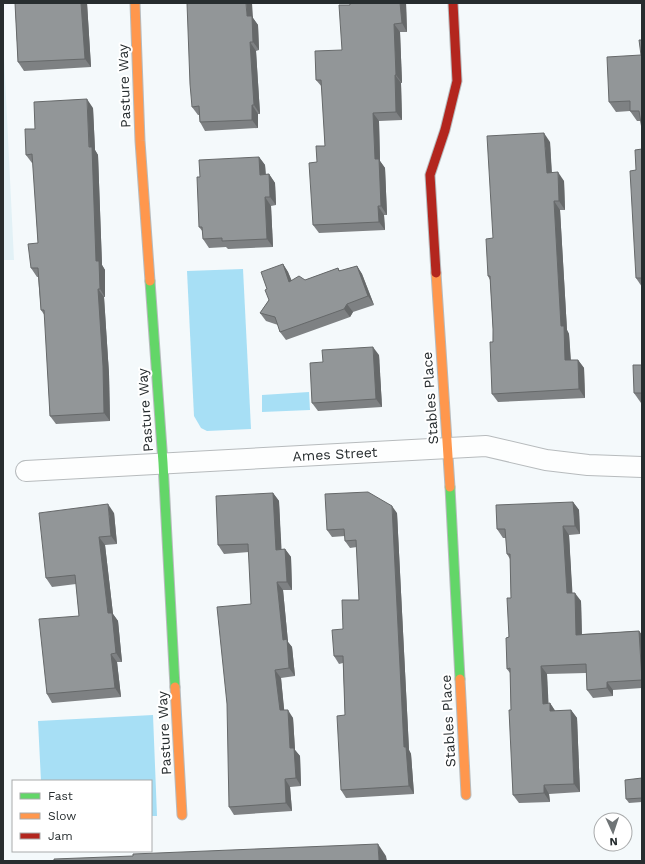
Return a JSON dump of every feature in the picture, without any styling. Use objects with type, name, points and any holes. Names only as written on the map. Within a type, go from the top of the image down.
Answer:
[{"type":"street","name":"Pasture Way","points":[[136,3],[140,141],[163,463],[182,815]]},
{"type":"street","name":"Stables Place","points":[[453,3],[457,81],[445,130],[430,175],[448,448],[466,796]]},
{"type":"street","name":"Ames Street","points":[[26,471],[486,446],[546,460],[588,465],[642,467]]},
{"type":"shaded area","points":[[3,36],[14,260],[3,260]]},
{"type":"water","points":[[243,269],[251,429],[207,431],[201,428],[194,416],[187,271]]},
{"type":"water","points":[[309,392],[310,410],[262,412],[262,395]]},
{"type":"water","points":[[153,715],[157,816],[152,816],[152,780],[41,780],[38,721]]},
{"type":"building","points":[[15,3],[81,3],[85,59],[18,62]]},
{"type":"building","points":[[187,3],[246,3],[247,16],[252,16],[253,42],[250,42],[254,105],[252,105],[252,120],[200,122],[199,106],[192,107]]},
{"type":"building","points":[[350,3],[400,3],[402,23],[394,24],[396,112],[373,113],[375,159],[379,159],[381,206],[378,206],[379,222],[313,225],[309,163],[317,162],[316,146],[325,146],[321,80],[316,80],[315,51],[342,50],[339,5],[350,5]]},
{"type":"building","points":[[639,40],[642,40],[642,129],[639,111],[630,111],[630,101],[609,102],[607,57],[641,55]]},
{"type":"building","points":[[87,99],[89,147],[92,147],[96,261],[99,261],[100,289],[98,289],[103,366],[104,413],[50,416],[44,310],[41,310],[38,268],[31,268],[28,244],[38,243],[32,154],[26,155],[25,129],[35,129],[34,102]]},
{"type":"building","points":[[544,133],[547,173],[558,172],[559,201],[554,201],[561,326],[564,326],[565,360],[578,360],[579,389],[492,394],[490,342],[493,342],[493,329],[486,239],[493,238],[487,136]]},
{"type":"building","points":[[642,149],[642,278],[636,278],[630,171],[636,170],[635,150]]},
{"type":"building","points":[[259,157],[260,175],[269,174],[270,197],[265,197],[267,239],[222,241],[222,238],[203,239],[202,227],[199,227],[197,177],[200,177],[199,160]]},
{"type":"building","points":[[283,264],[289,282],[299,276],[305,280],[338,268],[339,271],[357,266],[368,296],[347,304],[344,309],[280,332],[275,317],[260,313],[269,300],[261,272]]},
{"type":"building","points":[[373,347],[376,399],[312,403],[310,363],[323,362],[322,350]]},
{"type":"building","points":[[633,365],[642,365],[642,393],[634,393]]},
{"type":"building","points":[[368,492],[392,506],[404,747],[406,747],[409,786],[341,790],[337,716],[345,715],[343,656],[334,656],[332,630],[343,629],[342,600],[359,600],[356,540],[345,541],[344,529],[327,530],[325,494]]},
{"type":"building","points":[[273,493],[276,550],[285,549],[287,582],[277,582],[283,640],[287,639],[289,668],[275,670],[280,710],[288,710],[290,748],[294,748],[296,778],[285,779],[286,803],[229,807],[227,704],[217,607],[251,604],[248,544],[218,545],[216,496]]},
{"type":"building","points":[[573,502],[575,526],[563,526],[567,593],[575,593],[576,635],[639,631],[642,680],[607,682],[607,688],[587,690],[586,664],[541,666],[543,704],[550,703],[550,711],[571,710],[574,784],[544,785],[544,793],[513,795],[509,710],[511,710],[510,668],[507,669],[506,638],[509,637],[507,598],[511,598],[510,554],[507,554],[505,529],[497,529],[496,505]]},
{"type":"building","points":[[108,504],[111,536],[99,537],[108,613],[112,613],[116,653],[111,654],[115,688],[47,694],[39,619],[79,616],[75,575],[46,578],[39,513]]},
{"type":"building","points":[[642,778],[642,798],[626,799],[625,780]]},
{"type":"building","points":[[378,844],[379,861],[54,861],[54,859],[133,856],[133,854]]},
{"type":"traffic: fast","points":[[150,281],[163,463],[175,687]]},
{"type":"traffic: fast","points":[[450,487],[460,679]]},
{"type":"traffic: slow","points":[[135,3],[140,141],[150,281]]},
{"type":"traffic: slow","points":[[436,273],[450,487]]},
{"type":"traffic: slow","points":[[460,679],[466,795]]},
{"type":"traffic: slow","points":[[175,687],[182,815]]},
{"type":"traffic: jam","points":[[436,273],[430,175],[445,130],[457,81],[453,3]]}]
